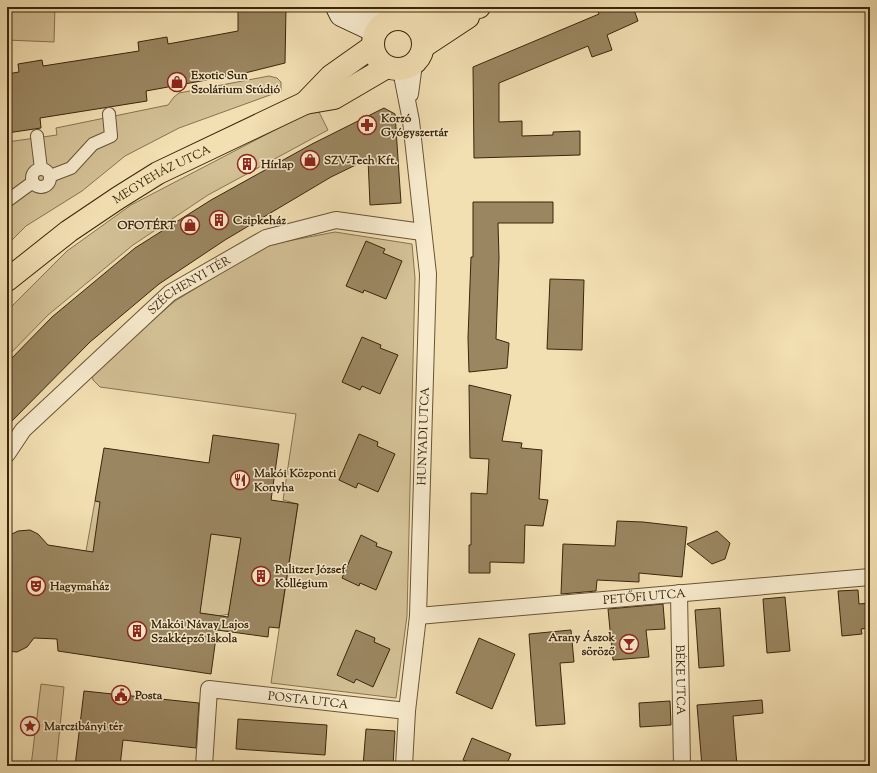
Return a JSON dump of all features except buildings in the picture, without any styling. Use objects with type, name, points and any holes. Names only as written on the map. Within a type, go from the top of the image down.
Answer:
[{"type":"main road","points":[[337,7],[341,14],[386,30],[416,26],[422,35],[406,62]]},
{"type":"main road","points":[[349,7],[386,30]]},
{"type":"main road","points":[[305,103],[330,76],[386,30],[418,24],[479,7]]},
{"type":"main road","points":[[305,103],[334,98],[406,62],[484,7]]},
{"type":"main road","points":[[386,30],[377,59],[406,62]]},
{"type":"main road","name":"MEGYEHÁZ UTCA","points":[[29,263],[69,231],[158,173],[305,103]]},
{"type":"main road","points":[[7,280],[29,263]]},
{"type":"main road","points":[[7,292],[29,263]]},
{"type":"street","name":"HUNYADI UTCA","points":[[404,766],[407,711],[418,616],[428,274],[422,232],[406,62]]},
{"type":"street","points":[[46,172],[71,168],[93,144],[111,136],[109,114]]},
{"type":"street","points":[[7,201],[33,182],[37,186],[43,187],[48,184],[37,136]]},
{"type":"street","name":"SZÉCHENYI TÉR","points":[[7,454],[23,430],[170,293],[266,238],[336,220],[422,232]]},
{"type":"street","name":"PETŐFI UTCA","points":[[418,616],[870,577]]},
{"type":"street","name":"BÉKE UTCA","points":[[679,593],[682,766]]},
{"type":"street","name":"POSTA UTCA","points":[[204,766],[209,689],[407,711]]},
{"type":"shaded area","points":[[7,7],[55,7],[54,42],[7,40]]},
{"type":"shaded area","points":[[269,76],[277,78],[281,82],[281,91],[179,128],[125,156],[82,191],[26,226],[7,245],[7,142],[57,135],[56,128],[168,105],[179,93]]},
{"type":"shaded area","points":[[317,108],[328,130],[208,195],[133,245],[48,315],[7,357],[7,311],[67,251],[131,205]]},
{"type":"shaded area","points":[[335,232],[412,244],[415,278],[407,616],[396,698],[271,683],[298,504],[283,500],[296,414],[100,387],[93,380],[92,373],[175,301],[267,245]]},
{"type":"shaded area","points":[[95,501],[202,517],[241,538],[229,614],[219,616],[135,604],[86,551]]},
{"type":"shaded area","points":[[41,684],[64,687],[56,766],[31,766]]},
{"type":"place","name":"Exotic Sun Szolárium Stúdió","points":[[177,82]]},
{"type":"place","name":"Korzó Gyógyszertár","points":[[367,125]]},
{"type":"place","name":"SZV-Tech Kft.","points":[[310,160]]},
{"type":"place","name":"Hírlap","points":[[247,164]]},
{"type":"place","name":"Csipkeház","points":[[219,220]]},
{"type":"place","name":"OFOTÉRT","points":[[190,225]]},
{"type":"place","name":"Makói Központi Konyha","points":[[240,480]]},
{"type":"place","name":"Pulitzer József Kollégium","points":[[261,576]]},
{"type":"place","name":"Hagymaház","points":[[36,586]]},
{"type":"place","name":"Makói Návay Lajos Szakképző Iskola","points":[[137,631]]},
{"type":"place","name":"Arany Ászok söröző","points":[[629,644]]},
{"type":"place","name":"Posta","points":[[121,695]]},
{"type":"place","name":"Marczibányi tér","points":[[30,726]]}]
